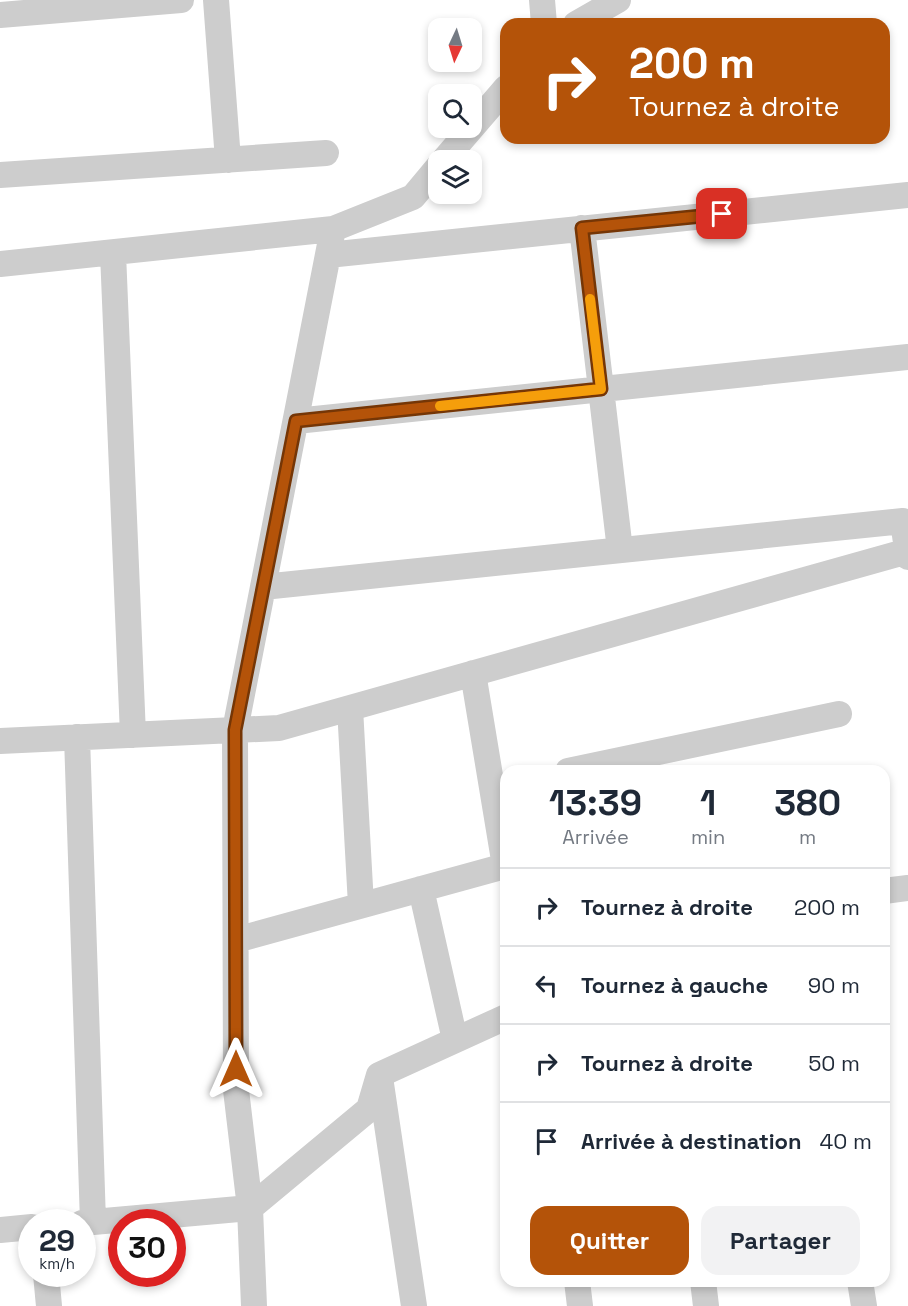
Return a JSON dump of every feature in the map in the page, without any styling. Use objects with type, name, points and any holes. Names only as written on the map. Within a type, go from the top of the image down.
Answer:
[{"type":"street","points":[[0,15],[181,0]]},
{"type":"street","points":[[216,0],[228,160]]},
{"type":"street","points":[[542,0],[544,18]]},
{"type":"street","points":[[586,18],[618,0]]},
{"type":"street","points":[[453,150],[500,95]]},
{"type":"street","points":[[0,175],[326,153]]},
{"type":"street","points":[[0,264],[333,229],[413,196],[428,179]]},
{"type":"street","points":[[328,255],[908,195]]},
{"type":"street","points":[[582,228],[620,550]]},
{"type":"street","points":[[254,1306],[250,1208],[236,1090],[235,730],[333,229]]},
{"type":"street","points":[[113,252],[133,735]]},
{"type":"street","points":[[296,421],[908,357]]},
{"type":"street","points":[[0,741],[279,728],[908,553],[903,521],[263,587]]},
{"type":"street","points":[[473,673],[499,785]]},
{"type":"street","points":[[350,708],[361,905]]},
{"type":"street","points":[[597,765],[839,714]]},
{"type":"street","points":[[77,737],[88,1209]]},
{"type":"street","points":[[236,940],[500,868]]},
{"type":"street","points":[[890,890],[908,888]]},
{"type":"street","points":[[421,889],[454,1040]]},
{"type":"street","points":[[96,1221],[250,1208],[369,1109],[380,1075],[500,1020]]},
{"type":"street","points":[[380,1075],[414,1306]]},
{"type":"street","points":[[0,1230],[18,1228]]},
{"type":"street","points":[[47,1287],[49,1306]]},
{"type":"street","points":[[578,1287],[580,1306]]},
{"type":"street","points":[[704,1287],[706,1306]]},
{"type":"street","points":[[861,1287],[864,1306]]},
{"type":"slow traffic","points":[[440,406],[601,389],[590,299]]},
{"type":"route","points":[[236,1069],[235,730],[296,421],[601,389],[582,228],[722,214]]}]
